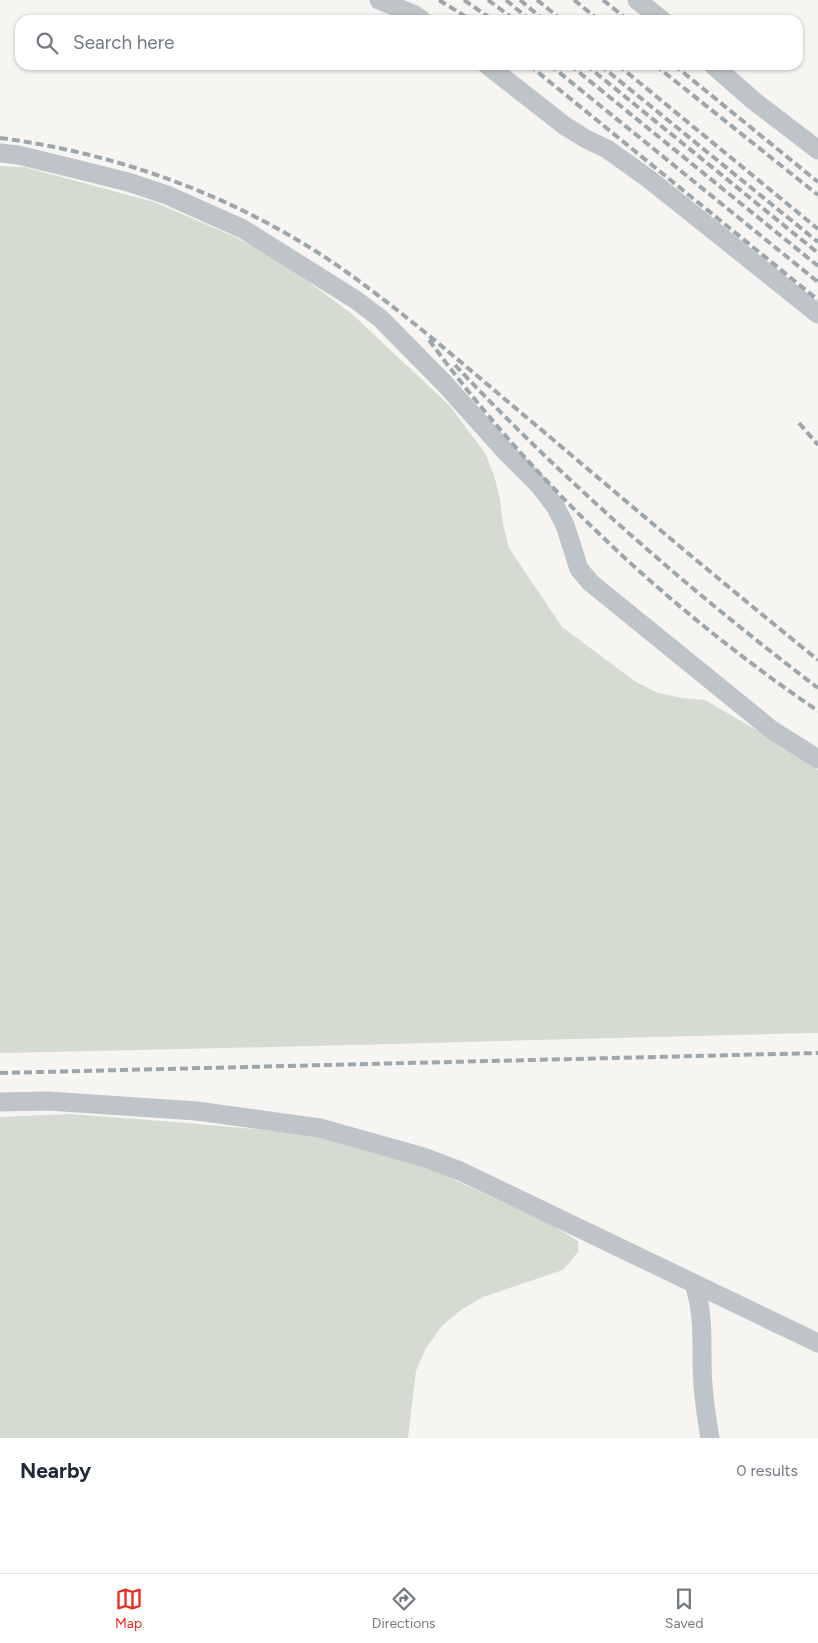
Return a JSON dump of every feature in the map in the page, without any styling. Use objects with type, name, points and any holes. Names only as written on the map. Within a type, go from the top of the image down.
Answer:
[{"type":"lane","points":[[379,0],[415,15]]},
{"type":"lane","points":[[637,0],[656,15]]},
{"type":"lane","points":[[493,70],[565,126],[607,149],[649,179],[818,314]]},
{"type":"lane","points":[[719,70],[754,101],[818,150]]},
{"type":"lane","points":[[0,153],[18,155],[76,168],[167,195],[243,229],[356,300],[380,319],[445,384],[504,450],[539,484],[555,506],[565,525],[579,569],[592,583],[772,730],[818,759]]},
{"type":"lane","points":[[0,1102],[48,1101],[197,1111],[320,1128],[423,1157],[460,1171],[818,1343]]},
{"type":"lane","points":[[694,1284],[699,1298],[702,1324],[702,1383],[710,1438]]},
{"type":"shaded area","points":[[0,166],[24,167],[154,202],[233,236],[279,260],[352,314],[450,406],[485,453],[494,475],[509,548],[562,627],[636,682],[658,693],[705,700],[770,738],[818,770],[818,1033],[0,1053]]},
{"type":"shaded area","points":[[71,1114],[287,1132],[318,1137],[429,1168],[552,1225],[578,1241],[578,1252],[563,1270],[483,1297],[461,1310],[442,1326],[426,1348],[416,1371],[408,1438],[0,1438],[0,1117]]},
{"type":"railway","points":[[439,0],[463,15]]},
{"type":"railway","points":[[464,0],[486,15]]},
{"type":"railway","points":[[488,0],[508,15]]},
{"type":"railway","points":[[506,0],[524,15]]},
{"type":"railway","points":[[520,0],[538,15]]},
{"type":"railway","points":[[537,0],[556,15]]},
{"type":"railway","points":[[574,0],[593,15]]},
{"type":"railway","points":[[603,0],[622,15]]},
{"type":"railway","points":[[535,70],[818,300]]},
{"type":"railway","points":[[556,70],[818,282]]},
{"type":"railway","points":[[576,70],[818,266]]},
{"type":"railway","points":[[592,70],[818,253]]},
{"type":"railway","points":[[606,70],[818,242]]},
{"type":"railway","points":[[624,70],[818,229]]},
{"type":"railway","points":[[661,70],[818,195]]},
{"type":"railway","points":[[680,70],[818,182]]},
{"type":"railway","points":[[0,138],[46,145],[137,168],[225,202],[268,223],[309,247],[348,273],[423,331],[818,660]]},
{"type":"railway","points":[[429,340],[514,445],[608,542],[710,631],[818,711]]},
{"type":"railway","points":[[455,365],[540,451],[630,534],[722,613],[818,688]]},
{"type":"railway","points":[[799,423],[818,445]]},
{"type":"railway","points":[[0,1073],[818,1053]]}]
